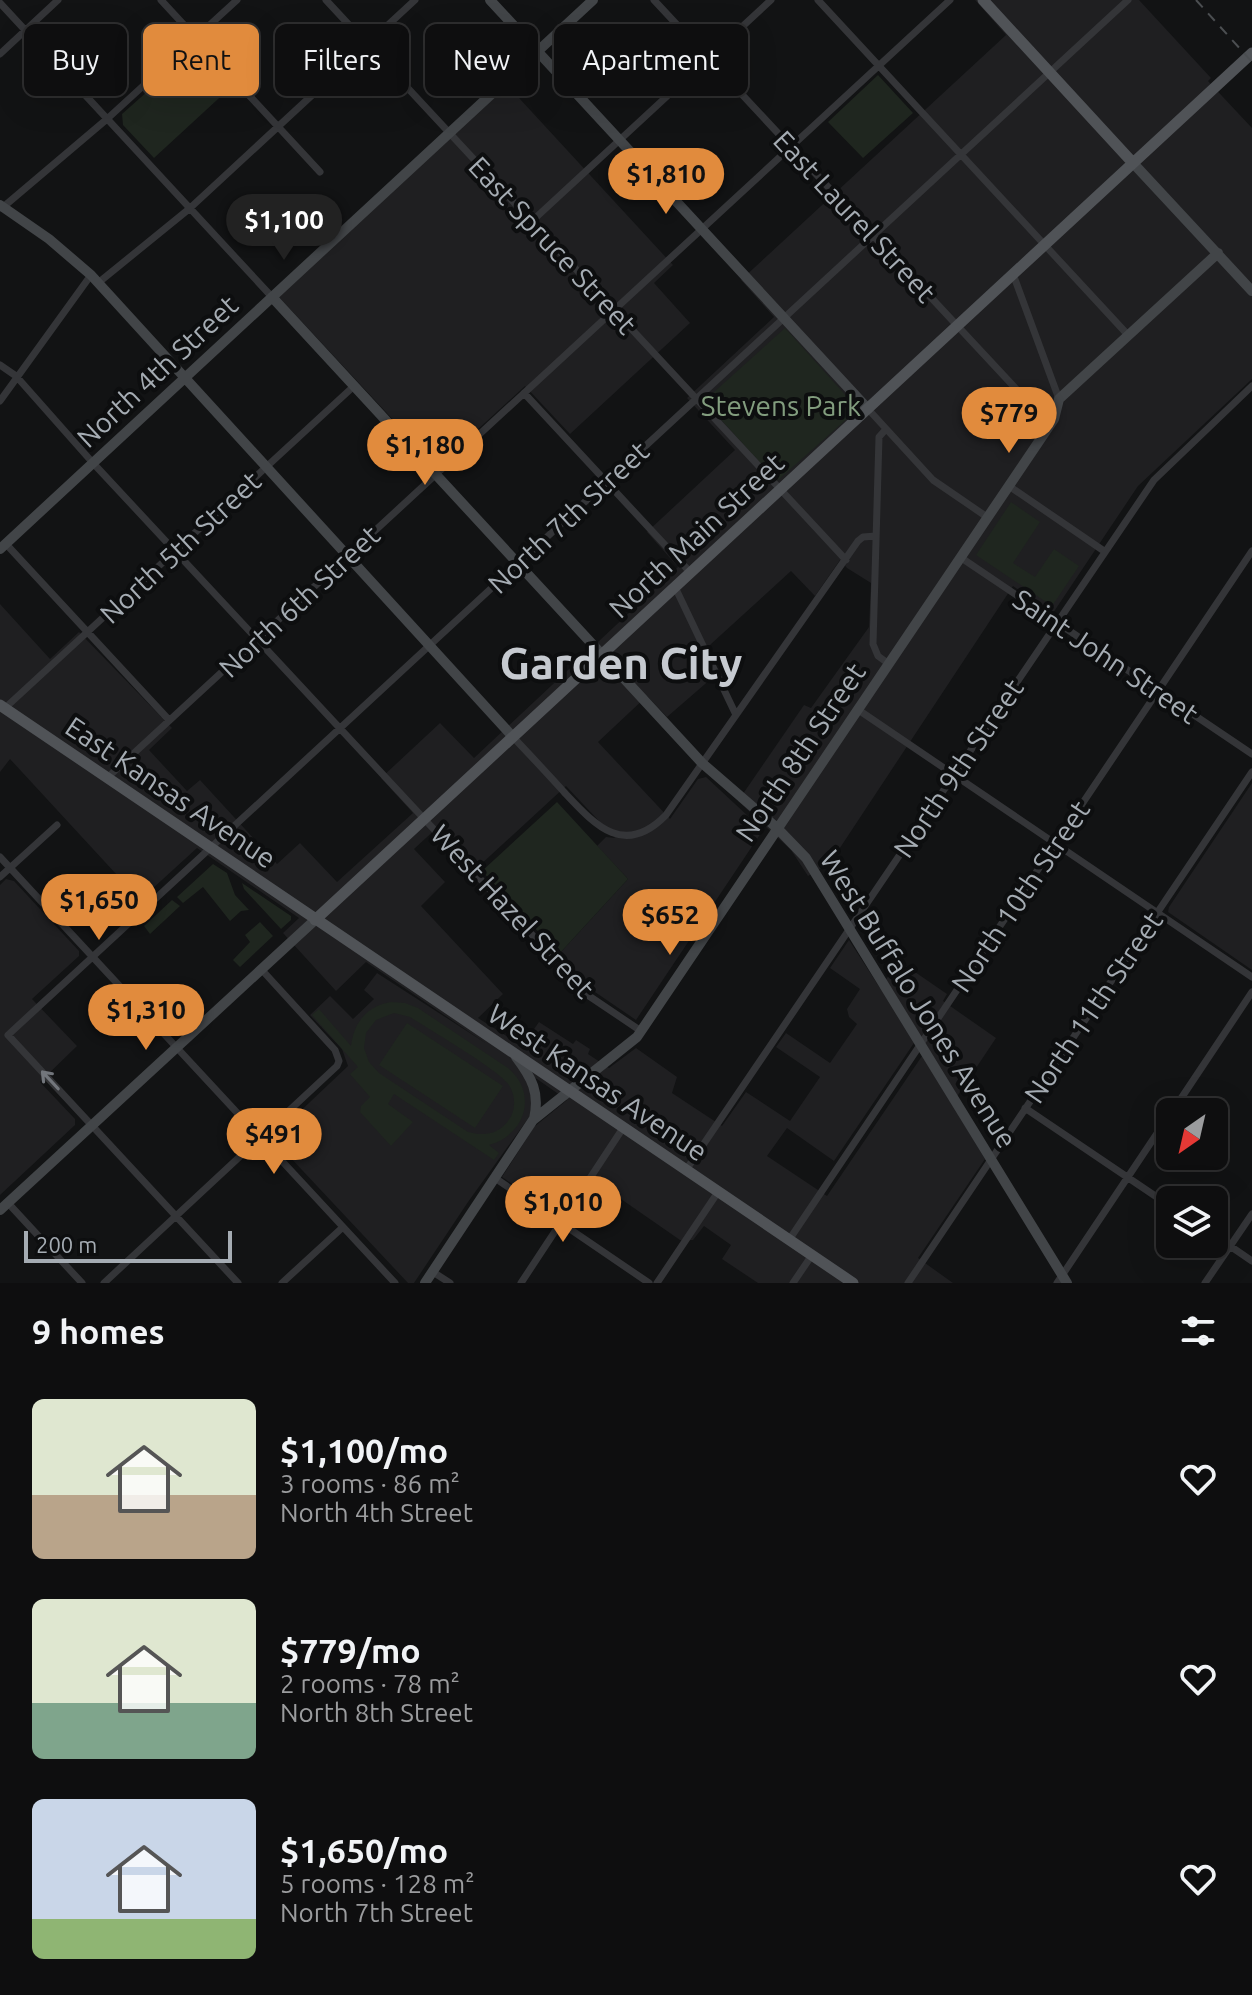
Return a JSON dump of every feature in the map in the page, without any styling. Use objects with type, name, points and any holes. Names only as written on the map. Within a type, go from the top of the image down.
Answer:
[{"type":"main road","points":[[983,0],[1133,163]]},
{"type":"main road","name":"North Main Street","points":[[315,920],[1250,55]]},
{"type":"main road","name":"East Kansas Avenue","points":[[2,706],[315,920]]},
{"type":"main road","name":"West Kansas Avenue","points":[[315,920],[853,1283]]},
{"type":"street","points":[[32,24],[58,0]]},
{"type":"street","points":[[161,0],[183,24]]},
{"type":"street","points":[[211,24],[237,0]]},
{"type":"street","name":"East Spruce Street","points":[[326,0],[348,24]]},
{"type":"street","points":[[389,24],[415,0]]},
{"type":"street","points":[[490,0],[512,24]]},
{"type":"street","name":"North 4th Street","points":[[538,50],[593,0]]},
{"type":"street","name":"East Laurel Street","points":[[654,0],[676,24]]},
{"type":"street","points":[[745,24],[771,0]]},
{"type":"street","points":[[818,0],[1128,335]]},
{"type":"street","name":"North 6th Street","points":[[107,778],[950,0]]},
{"type":"street","name":"North 7th Street","points":[[92,1126],[8,1035],[1128,0]]},
{"type":"street","points":[[0,3],[24,29]]},
{"type":"street","points":[[0,54],[24,31]]},
{"type":"street","points":[[538,52],[933,480],[987,517]]},
{"type":"street","points":[[143,86],[1,207],[49,239],[94,279],[593,823],[615,834],[646,832],[666,815],[860,539],[876,536]]},
{"type":"street","name":"East Spruce Street","points":[[409,90],[846,560]]},
{"type":"street","points":[[86,96],[272,297]]},
{"type":"street","points":[[249,96],[320,172]]},
{"type":"street","points":[[0,401],[16,376],[94,279],[189,209],[312,96]]},
{"type":"street","name":"North 4th Street","points":[[3,546],[488,96]]},
{"type":"street","points":[[531,222],[668,96]]},
{"type":"street","name":"East Laurel Street","points":[[743,96],[1019,392],[1054,419]]},
{"type":"street","points":[[1133,163],[1252,291]]},
{"type":"street","points":[[1013,274],[1059,399],[1218,253]]},
{"type":"street","name":"West Buffalo Jones Avenue","points":[[272,297],[702,763],[777,828],[806,858],[1062,1281]]},
{"type":"street","name":"West Hazel Street","points":[[0,365],[16,376],[93,463],[589,996],[641,1031]]},
{"type":"street","name":"North 5th Street","points":[[2,706],[87,633],[354,386]]},
{"type":"street","name":"North 9th Street","points":[[686,1170],[1154,480],[1252,386]]},
{"type":"street","points":[[524,393],[690,572]]},
{"type":"street","name":"North 8th Street","points":[[425,1283],[533,1120],[641,1031],[1054,419],[1059,399]]},
{"type":"street","points":[[886,429],[879,437],[873,644],[878,656],[889,664]]},
{"type":"street","points":[[1009,486],[1104,551]]},
{"type":"street","points":[[3,546],[169,720]]},
{"type":"street","name":"North 10th Street","points":[[789,1240],[1252,551]]},
{"type":"street","name":"Saint John Street","points":[[960,557],[1252,754]]},
{"type":"street","points":[[675,587],[736,715]]},
{"type":"street","points":[[857,709],[1252,977]]},
{"type":"street","name":"North 11th Street","points":[[908,1283],[1252,772]]},
{"type":"street","points":[[0,877],[57,825]]},
{"type":"street","points":[[0,857],[395,1283]]},
{"type":"street","name":"North Main Street","points":[[4,1206],[315,920]]},
{"type":"street","points":[[104,1283],[261,1139],[334,1070],[339,1061],[335,1050],[261,969]]},
{"type":"street","points":[[1181,1098],[1252,992]]},
{"type":"street","points":[[512,1053],[530,1075],[537,1092],[533,1120]]},
{"type":"street","points":[[1025,1108],[1156,1196]]},
{"type":"street","points":[[92,1126],[238,1283]]},
{"type":"street","points":[[521,1283],[623,1128]]},
{"type":"street","points":[[1062,1281],[1156,1135]]},
{"type":"street","points":[[495,1178],[649,1283]]},
{"type":"street","points":[[657,1283],[718,1192]]},
{"type":"street","points":[[4,1206],[82,1283]]},
{"type":"street","points":[[1205,1283],[1252,1214]]},
{"type":"street","points":[[282,1283],[343,1227]]},
{"type":"street","points":[[1230,1246],[1252,1261]]},
{"type":"street","points":[[793,1283],[812,1255]]},
{"type":"street","points":[[433,1272],[450,1283]]},
{"type":"shaded area","points":[[975,0],[1139,0],[1252,128],[1252,379],[1138,486],[1053,613],[1013,586],[830,863],[808,876],[791,850],[738,801],[804,705],[811,708],[869,627],[871,583],[840,560],[815,596],[791,571],[711,644],[702,657],[712,678],[667,717],[647,696],[598,742],[670,819],[698,779],[706,777],[763,830],[636,1020],[592,990],[559,954],[628,879],[597,846],[606,837],[615,838],[566,786],[478,867],[439,826],[414,849],[445,882],[421,906],[503,994],[478,1018],[522,1046],[539,1022],[573,1044],[576,1040],[590,1049],[588,1054],[609,1068],[636,1048],[677,1077],[672,1093],[722,1126],[746,1092],[790,1121],[820,1077],[776,1047],[786,1033],[830,1063],[857,1024],[849,1017],[847,1009],[860,989],[830,968],[849,940],[880,988],[899,961],[947,994],[943,1001],[996,1038],[952,1104],[985,1159],[918,1258],[953,1283],[758,1283],[722,1259],[731,1245],[704,1226],[693,1240],[680,1240],[595,1181],[568,1222],[502,1177],[534,1127],[567,1100],[517,1065],[533,1088],[532,1113],[414,1283],[408,1283],[272,1138],[348,1066],[342,1049],[310,1015],[330,996],[353,1019],[374,999],[364,990],[377,973],[487,1044],[366,962],[336,991],[283,933],[299,918],[197,848],[140,900],[10,759],[0,772],[0,604],[50,659],[79,632],[172,728],[149,750],[187,791],[200,780],[277,864],[300,843],[337,882],[413,813],[381,778],[440,723],[474,758],[678,567],[647,532],[735,450],[687,398],[774,317],[741,280],[1006,35]],"holes":[[[914,1043],[922,1056],[827,1196],[767,1156],[787,1128],[834,1161]]]},
{"type":"shaded area","points":[[495,96],[517,96],[673,265],[654,283],[690,323],[570,434],[525,386],[437,467],[278,296]]},
{"type":"shaded area","points":[[1252,783],[1252,970],[1168,912]]},
{"type":"shaded area","points":[[6,879],[14,881],[79,951],[79,956],[32,999],[77,1046],[40,1082],[75,1119],[75,1125],[0,1195],[0,885]]},
{"type":"green space","points":[[878,75],[913,113],[863,158],[828,122]]},
{"type":"green space","points":[[143,95],[221,96],[154,158],[123,125],[122,114]]},
{"type":"green space","name":"Stevens Park","points":[[785,328],[858,409],[777,481],[704,401]]},
{"type":"green space","points":[[1011,502],[1040,522],[1013,563],[1035,577],[1054,549],[1079,566],[1052,606],[976,555]]},
{"type":"green space","points":[[557,802],[628,879],[559,954],[482,871]]},
{"type":"green space","points":[[213,864],[227,873],[235,895],[249,910],[241,911],[230,921],[203,887],[183,903],[177,897]]},
{"type":"green space","points":[[242,883],[291,916],[291,920],[281,929]]},
{"type":"green space","points":[[172,900],[180,906],[150,934],[144,926]]},
{"type":"green space","points":[[260,922],[273,936],[240,967],[233,960],[250,942],[245,935]]},
{"type":"green space","points":[[405,1003],[418,1008],[508,1068],[517,1078],[523,1089],[524,1112],[512,1132],[489,1145],[499,1153],[494,1160],[394,1094],[388,1104],[413,1122],[391,1146],[360,1112],[361,1106],[370,1097],[350,1074],[358,1067],[312,1015],[319,1009],[351,1046],[363,1016],[383,1004]],"holes":[[[394,1013],[410,1017],[503,1078],[513,1094],[514,1103],[511,1117],[504,1126],[490,1133],[468,1132],[379,1073],[369,1062],[364,1048],[366,1033],[376,1020]]]},
{"type":"green space","points":[[407,1023],[503,1086],[475,1128],[379,1065]]},
{"type":"railway","points":[[1196,0],[1252,62]]},
{"type":"district","name":"Garden City","points":[[621,662]]}]
